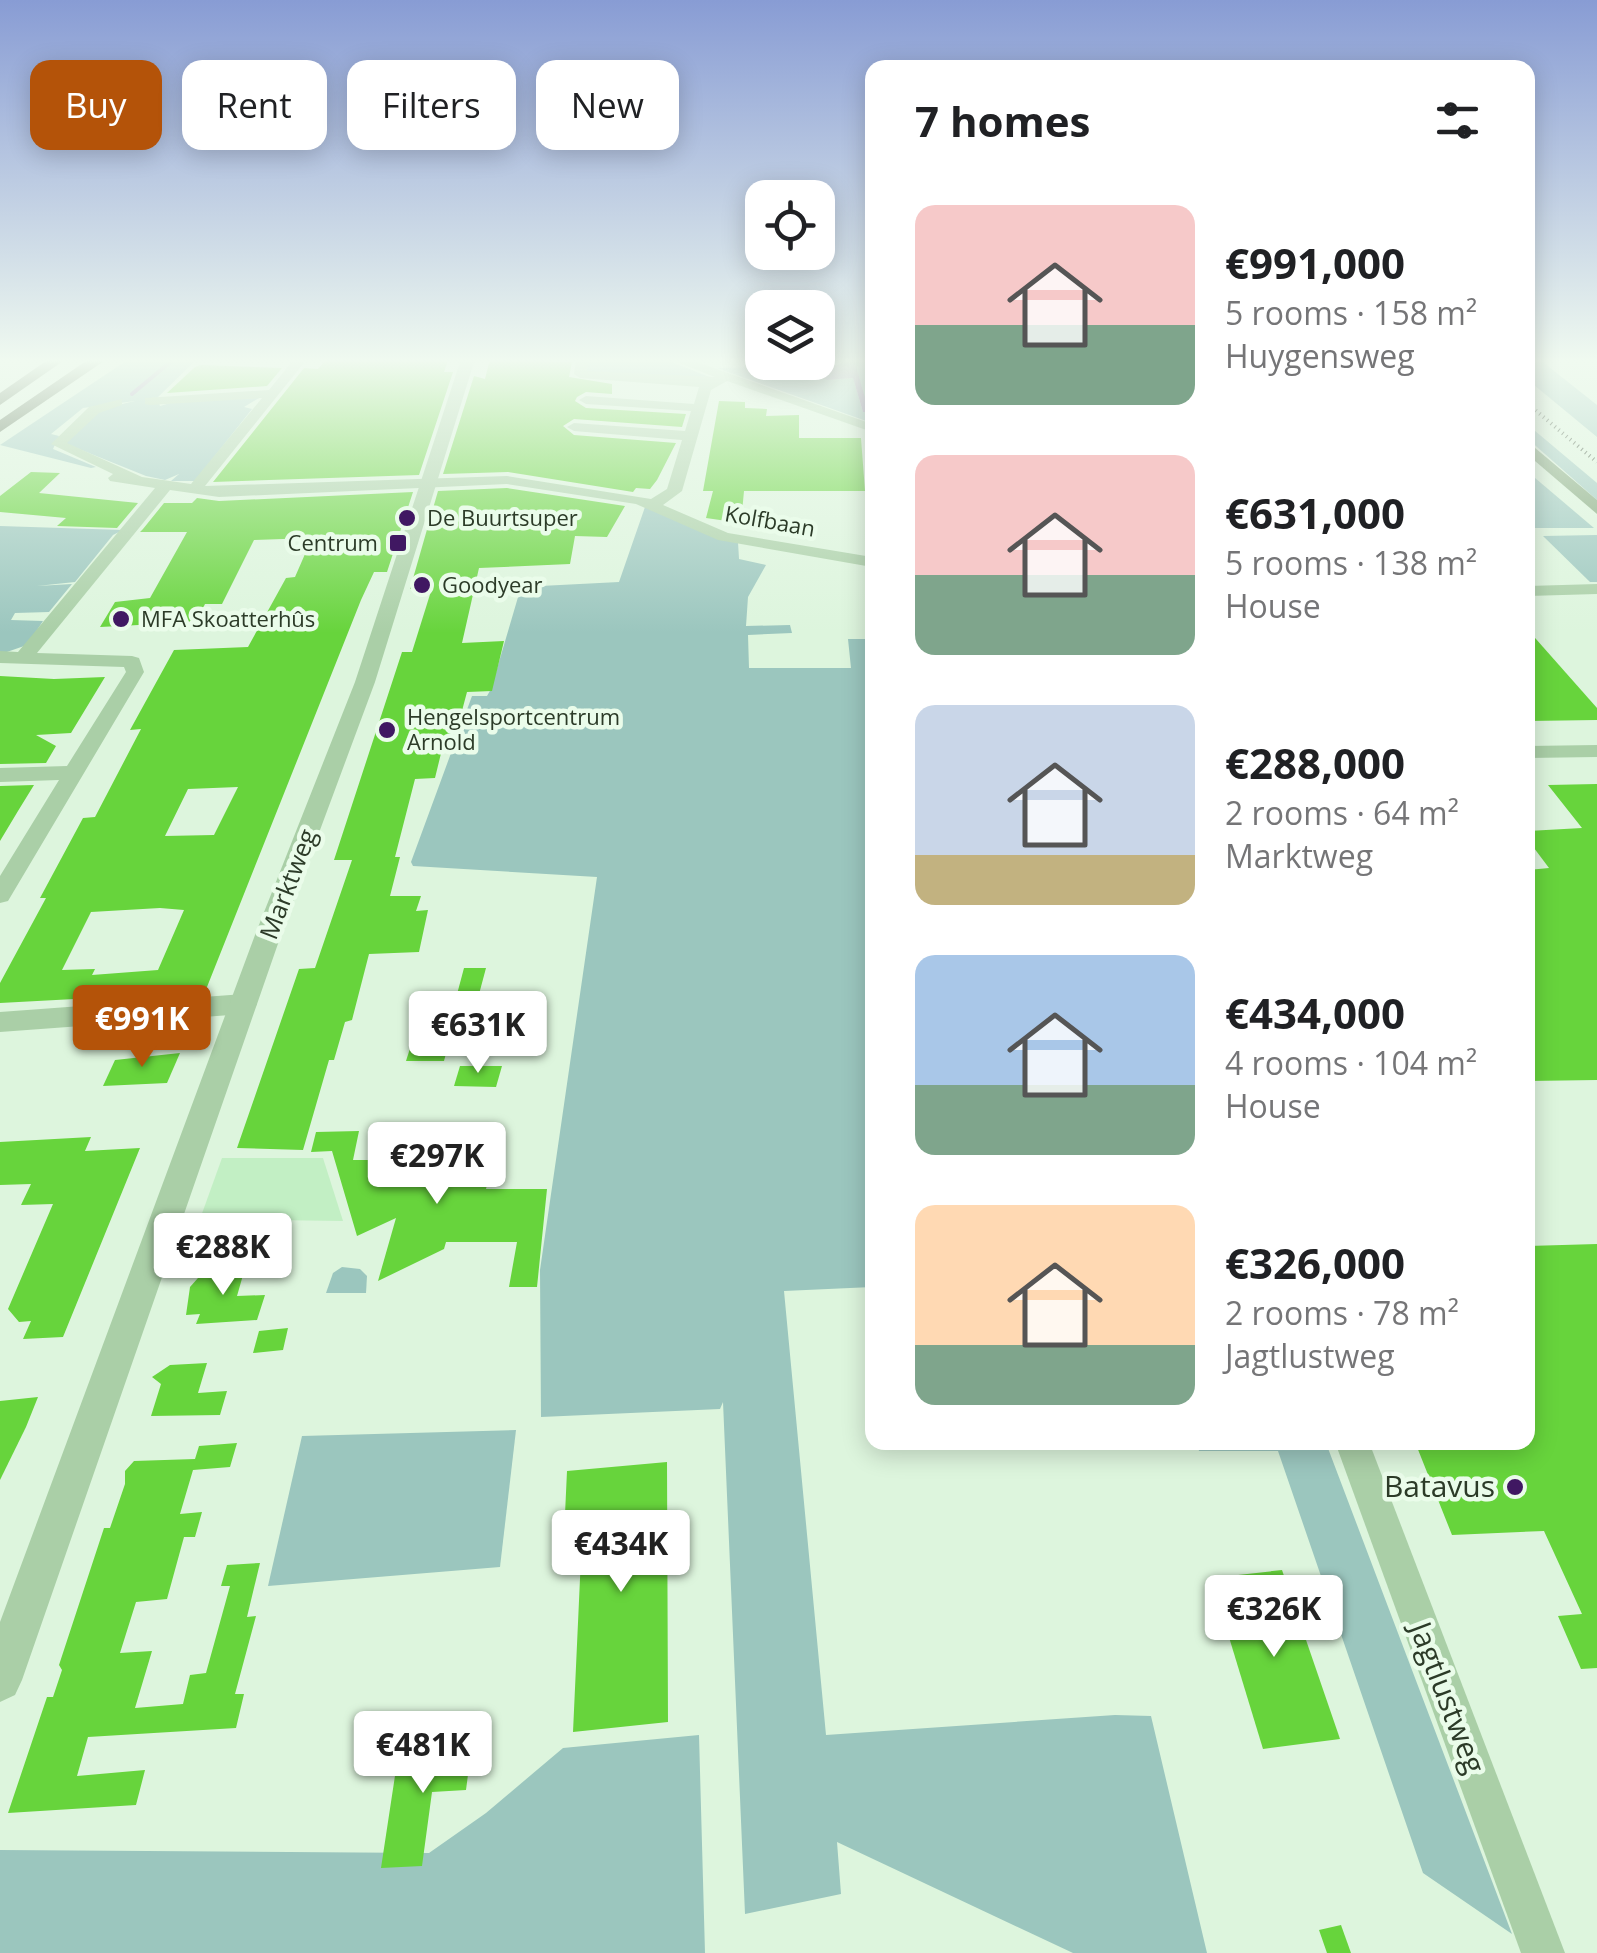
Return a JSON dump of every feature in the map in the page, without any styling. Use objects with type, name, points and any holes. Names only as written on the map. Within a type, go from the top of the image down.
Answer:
[{"type":"main road","points":[[1535,453],[1597,508]]},
{"type":"street","points":[[73,450],[158,484]]},
{"type":"street","points":[[194,490],[226,450]]},
{"type":"street","name":"Marktweg","points":[[0,1680],[244,1004],[365,682],[438,450]]},
{"type":"street","points":[[652,505],[674,491],[687,450]]},
{"type":"street","points":[[116,478],[158,484]]},
{"type":"street","name":"Kolfbaan","points":[[158,484],[248,492],[507,480],[652,505],[724,537],[865,561]]},
{"type":"street","points":[[24,657],[158,484]]},
{"type":"street","points":[[1535,591],[1597,590]]},
{"type":"street","points":[[0,657],[132,662],[136,672],[0,895]]},
{"type":"street","points":[[1535,752],[1597,751]]},
{"type":"street","points":[[0,775],[73,773]]},
{"type":"street","points":[[0,1022],[244,1004]]},
{"type":"street","name":"Jagtlustweg","points":[[1355,1450],[1543,1953]]},
{"type":"shaded area","points":[[20,450],[56,450],[96,467]]},
{"type":"shaded area","points":[[82,450],[219,450],[195,481],[171,481],[179,474],[165,480]]},
{"type":"shaded area","points":[[1541,450],[1558,450],[1597,483],[1597,500]]},
{"type":"shaded area","points":[[1535,478],[1594,528],[1535,528]]},
{"type":"shaded area","points":[[645,507],[738,542],[739,559],[766,565],[748,597],[746,626],[790,625],[792,633],[748,635],[749,668],[851,668],[848,639],[865,639],[865,1287],[784,1291],[826,1735],[1115,1715],[1151,1716],[1207,1953],[1073,1953],[837,1842],[841,1894],[745,1914],[723,1402],[720,1409],[541,1417],[540,1270],[597,877],[413,866],[411,862],[472,696],[487,696],[491,689],[521,587],[619,582]]},
{"type":"shaded area","points":[[0,526],[123,530],[113,535],[75,582],[37,586],[72,584],[49,612],[15,613],[11,620],[43,621],[27,645],[4,653],[0,653]]},
{"type":"shaded area","points":[[1597,535],[1597,582],[1590,582],[1543,536]]},
{"type":"shaded area","points":[[222,1158],[323,1158],[343,1221],[200,1219]]},
{"type":"shaded area","points":[[342,1267],[360,1269],[367,1276],[366,1293],[326,1293],[333,1273]]},
{"type":"shaded area","points":[[516,1430],[500,1567],[268,1586],[302,1436]]},
{"type":"shaded area","points":[[1329,1450],[1512,1934],[1423,1873],[1278,1451],[1199,1451]]},
{"type":"shaded area","points":[[699,1735],[705,1953],[0,1953],[0,1850],[429,1853],[486,1813],[563,1748]]},
{"type":"building","points":[[238,450],[427,450],[419,475],[213,482]]},
{"type":"building","points":[[451,450],[672,450],[650,489],[636,488],[633,492],[508,472],[443,474]]},
{"type":"building","points":[[710,450],[862,450],[865,491],[744,491],[741,523],[706,518],[713,491],[703,491]]},
{"type":"building","points":[[31,472],[60,473],[39,493],[138,503],[117,528],[57,526],[66,518],[0,512],[0,496]]},
{"type":"building","points":[[507,488],[625,506],[607,537],[575,536],[570,564],[479,568],[462,643],[504,641],[492,691],[467,692],[455,737],[445,737],[435,778],[415,779],[395,857],[400,857],[390,896],[421,896],[416,911],[428,910],[419,952],[369,954],[352,1020],[345,1022],[334,1060],[329,1060],[303,1150],[237,1148],[299,969],[315,968],[352,860],[334,860],[402,652],[412,652],[432,588],[410,589],[438,491]]},
{"type":"building","points":[[413,492],[387,572],[374,572],[361,600],[205,992],[0,1003],[0,983],[46,898],[40,898],[83,818],[95,817],[141,729],[130,730],[174,650],[248,647],[286,578],[295,577],[312,538],[254,540],[222,604],[205,604],[196,622],[100,627],[115,602],[150,598],[187,532],[140,532],[164,503],[192,503],[197,498],[219,501]],"holes":[[[238,787],[214,835],[165,836],[188,789]],[[184,910],[158,970],[92,975],[95,969],[62,970],[91,912]]]},
{"type":"building","points":[[1535,638],[1597,708],[1597,720],[1535,721]]},
{"type":"building","points":[[0,676],[105,677],[71,733],[36,735],[56,746],[46,763],[0,764]]},
{"type":"building","points":[[1597,784],[1597,1080],[1535,1081],[1535,869],[1549,868],[1535,849],[1535,831],[1582,828],[1548,785]]},
{"type":"building","points":[[34,785],[18,811],[0,841],[0,786]]},
{"type":"building","points":[[464,968],[486,968],[478,998],[456,998]]},
{"type":"building","points":[[450,1038],[444,1061],[406,1061],[413,1039]]},
{"type":"building","points":[[180,1053],[167,1083],[103,1086],[115,1060]]},
{"type":"building","points":[[460,1066],[502,1066],[496,1087],[454,1086]]},
{"type":"building","points":[[359,1131],[353,1160],[488,1160],[486,1169],[491,1169],[486,1189],[547,1189],[537,1287],[509,1287],[517,1242],[446,1242],[444,1249],[378,1281],[396,1218],[357,1236],[332,1151],[311,1152],[316,1132]]},
{"type":"building","points":[[91,1137],[85,1151],[140,1148],[63,1337],[23,1339],[31,1321],[19,1322],[8,1309],[53,1204],[21,1205],[31,1184],[0,1185],[0,1142]]},
{"type":"building","name":"Batavus","points":[[1597,1244],[1597,1668],[1581,1669],[1558,1616],[1582,1614],[1544,1531],[1452,1535],[1418,1450],[1535,1450],[1535,1246]]},
{"type":"building","points":[[242,1252],[243,1275],[237,1296],[265,1295],[257,1320],[196,1324],[200,1314],[186,1315],[190,1287],[198,1278],[222,1276]]},
{"type":"building","points":[[288,1328],[283,1350],[253,1353],[259,1331]]},
{"type":"building","points":[[207,1363],[198,1393],[227,1391],[220,1415],[151,1416],[161,1384],[152,1377],[170,1365]]},
{"type":"building","points":[[38,1397],[26,1427],[0,1480],[0,1401]]},
{"type":"building","points":[[237,1443],[230,1467],[193,1470],[180,1514],[202,1512],[195,1537],[184,1537],[167,1599],[136,1602],[120,1653],[152,1651],[135,1708],[183,1704],[190,1675],[206,1673],[230,1586],[221,1586],[227,1565],[260,1563],[247,1617],[256,1616],[235,1694],[244,1694],[236,1728],[88,1737],[77,1776],[145,1770],[136,1805],[8,1813],[47,1697],[53,1697],[62,1670],[59,1665],[104,1528],[110,1528],[125,1484],[125,1471],[134,1461],[195,1459],[199,1446]]},
{"type":"building","points":[[667,1462],[668,1722],[573,1732],[582,1535],[564,1536],[567,1471]]},
{"type":"building","points":[[1282,1570],[1340,1739],[1263,1749],[1211,1578]]},
{"type":"building","points":[[474,1729],[466,1790],[432,1792],[422,1866],[381,1868],[398,1756],[445,1750],[448,1731]]},
{"type":"building","points":[[1341,1925],[1351,1953],[1327,1953],[1319,1930]]},
{"type":"railway","points":[[1583,450],[1597,462]]},
{"type":"place","name":"De Buurtsuper","points":[[407,518]]},
{"type":"place","name":"Centrum","points":[[398,543]]},
{"type":"place","name":"Goodyear","points":[[422,585]]},
{"type":"place","name":"MFA Skoatterhûs","points":[[121,619]]},
{"type":"place","name":"Hengelsportcentrum Arnold","points":[[387,730]]},
{"type":"place","name":"Batavus","points":[[1515,1487]]}]
